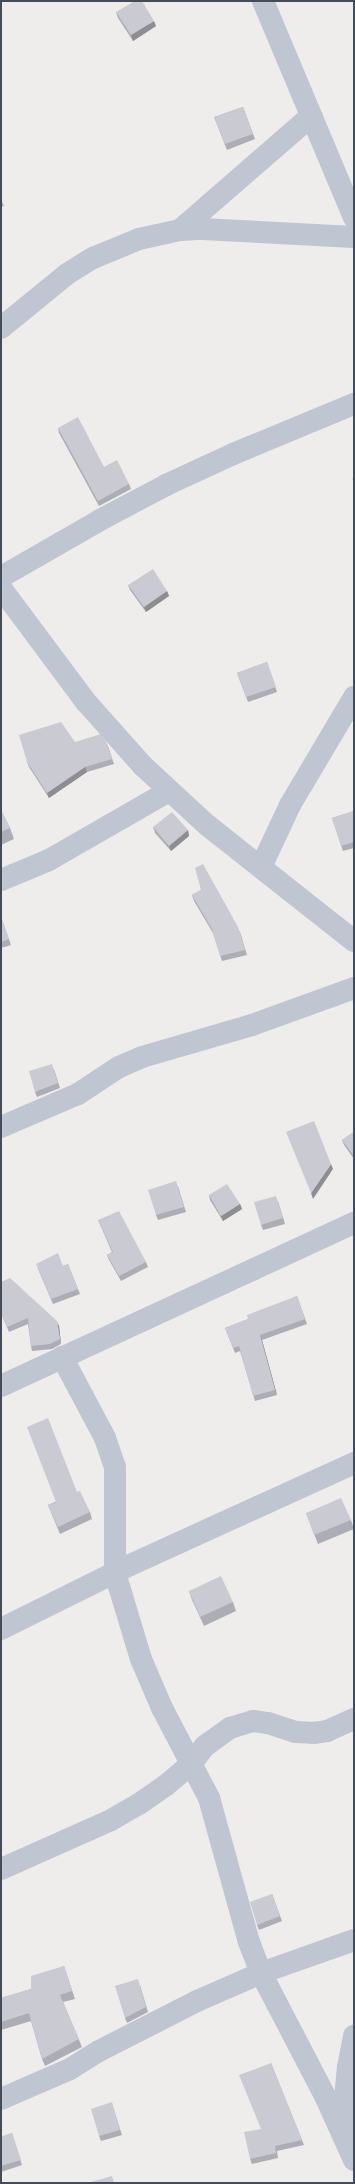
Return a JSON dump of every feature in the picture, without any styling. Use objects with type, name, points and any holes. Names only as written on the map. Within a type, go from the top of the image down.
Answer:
[{"type":"street","points":[[263,1],[354,218]]},
{"type":"street","points":[[180,230],[311,116]]},
{"type":"street","points":[[1,328],[49,287],[93,258],[139,239],[180,230],[354,236]]},
{"type":"street","points":[[1,577],[100,520],[166,485],[234,454],[354,404]]},
{"type":"street","points":[[1,588],[86,702],[113,735],[169,791],[354,941]]},
{"type":"street","points":[[261,867],[290,805],[354,697]]},
{"type":"street","points":[[1,880],[49,860],[169,791]]},
{"type":"street","points":[[1,1127],[78,1094],[120,1068],[142,1057],[252,1025],[354,988]]},
{"type":"street","points":[[1,1386],[354,1223]]},
{"type":"street","points":[[62,1357],[105,1438],[115,1466],[115,1573],[141,1659],[162,1708],[192,1763],[216,1816],[249,1942],[261,1973],[342,2132],[354,2159]]},
{"type":"street","points":[[1,1629],[115,1573],[354,1463]]},
{"type":"street","points":[[1,1869],[117,1816],[165,1786],[192,1763],[205,1746],[230,1728],[241,1724],[268,1723],[296,1732],[312,1733],[327,1731],[354,1719]]},
{"type":"street","points":[[1,2099],[56,2076],[151,2024],[261,1973],[354,1940]]},
{"type":"street","points":[[342,2132],[348,2066],[354,2036]]},
{"type":"building","points":[[135,1],[142,1],[154,21],[131,35],[116,12]]},
{"type":"building","points":[[243,107],[253,134],[225,144],[214,117]]},
{"type":"building","points":[[78,417],[104,467],[117,460],[129,484],[98,501],[58,428]]},
{"type":"building","points":[[153,569],[167,591],[144,607],[128,585]]},
{"type":"building","points":[[267,662],[276,687],[246,697],[237,673]]},
{"type":"building","points":[[61,722],[75,742],[101,734],[106,741],[112,759],[85,767],[47,793],[27,762],[19,735]]},
{"type":"building","points":[[1,810],[10,828],[1,832]]},
{"type":"building","points":[[354,811],[354,842],[341,846],[332,818]]},
{"type":"building","points":[[172,812],[188,830],[169,846],[153,827]]},
{"type":"building","points":[[203,864],[238,927],[245,950],[220,956],[212,929],[192,895],[201,890],[195,868]]},
{"type":"building","points":[[1,917],[9,939],[1,942]]},
{"type":"building","points":[[52,1064],[58,1083],[35,1092],[29,1071]]},
{"type":"building","points":[[314,1121],[331,1164],[311,1193],[286,1132]]},
{"type":"building","points":[[354,1132],[354,1156],[342,1140]]},
{"type":"building","points":[[176,1181],[184,1207],[156,1215],[148,1190]]},
{"type":"building","points":[[227,1184],[240,1204],[221,1216],[209,1195]]},
{"type":"building","points":[[276,1196],[283,1218],[261,1225],[254,1202]]},
{"type":"building","points":[[119,1211],[146,1262],[119,1276],[107,1255],[113,1252],[98,1220]]},
{"type":"building","points":[[58,1253],[63,1266],[68,1264],[78,1289],[51,1299],[36,1264]]},
{"type":"building","points":[[10,1278],[57,1321],[60,1339],[50,1344],[31,1346],[28,1318],[7,1327],[1,1312],[1,1282]]},
{"type":"building","points":[[297,1296],[305,1319],[260,1335],[275,1390],[253,1396],[239,1346],[233,1348],[225,1328],[248,1319],[247,1315]]},
{"type":"building","points":[[48,1418],[77,1492],[80,1491],[90,1512],[58,1527],[48,1505],[56,1502],[27,1427]]},
{"type":"building","points":[[341,1498],[351,1520],[314,1535],[306,1513]]},
{"type":"building","points":[[221,1576],[233,1602],[200,1617],[189,1591]]},
{"type":"building","points":[[272,1894],[280,1916],[257,1925],[250,1902]]},
{"type":"building","points":[[64,1966],[72,1991],[60,1995],[79,2039],[42,2059],[29,2013],[1,2022],[1,1998],[31,1989],[31,1976]]},
{"type":"building","points":[[138,1979],[146,2007],[125,2018],[115,1986]]},
{"type":"building","points":[[271,2063],[302,2140],[275,2146],[276,2153],[250,2159],[244,2132],[261,2129],[239,2075]]},
{"type":"building","points":[[112,2102],[120,2130],[99,2136],[91,2109]]},
{"type":"building","points":[[12,2133],[21,2160],[1,2166],[1,2137]]},
{"type":"building","points":[[112,2176],[114,2183],[91,2183],[91,2182]]}]
